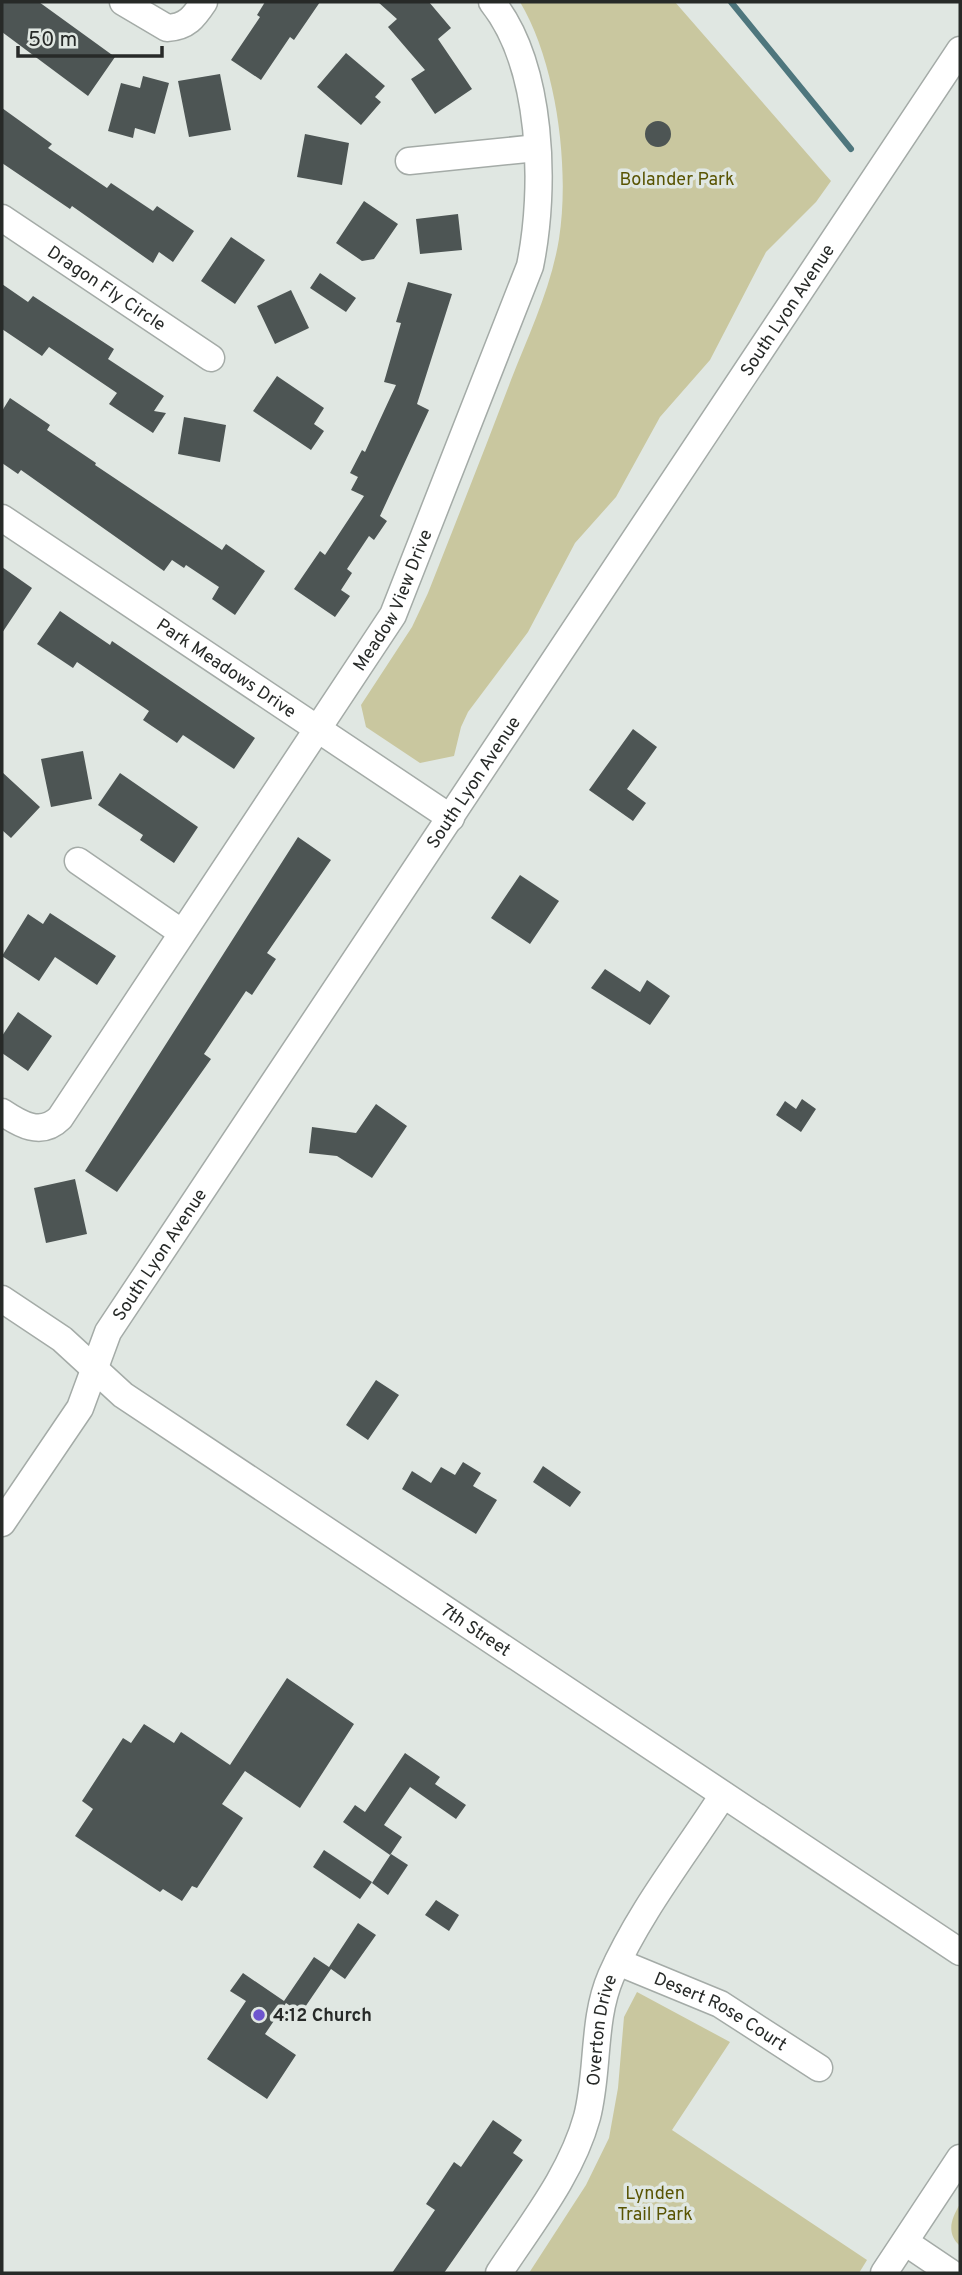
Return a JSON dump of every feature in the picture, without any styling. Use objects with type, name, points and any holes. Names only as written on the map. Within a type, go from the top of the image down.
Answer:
[{"type":"street","points":[[123,2],[157,24],[176,27],[193,19],[204,2]]},
{"type":"street","name":"Meadow View Drive","points":[[2,1112],[22,1125],[43,1127],[53,1125],[60,1118],[393,615],[530,266],[539,223],[537,148],[531,101],[515,41],[504,17],[492,2]]},
{"type":"street","name":"South Lyon Avenue","points":[[2,1523],[80,1408],[108,1332],[960,50]]},
{"type":"street","points":[[409,161],[537,148]]},
{"type":"street","name":"Dragon Fly Circle","points":[[2,218],[211,358]]},
{"type":"street","name":"Park Meadows Drive","points":[[2,518],[451,818]]},
{"type":"street","points":[[78,861],[181,932]]},
{"type":"street","name":"7th Street","points":[[2,1298],[62,1339],[123,1395],[960,1952]]},
{"type":"street","name":"Overton Drive","points":[[499,2273],[555,2188],[575,2152],[587,2116],[601,2013],[618,1962],[723,1795]]},
{"type":"street","name":"Desert Rose Court","points":[[618,1962],[720,2004],[819,2068]]},
{"type":"street","points":[[884,2273],[960,2158]]},
{"type":"street","points":[[905,2242],[951,2273]]},
{"type":"green space","name":"Bolander Park","points":[[520,2],[675,2],[831,181],[816,202],[766,252],[710,360],[660,417],[616,497],[575,543],[528,632],[468,712],[461,727],[454,756],[420,763],[366,727],[361,705],[412,627],[428,593],[539,311],[559,239],[563,181],[558,118],[543,55]]},
{"type":"green space","name":"Lynden Trail Park","points":[[637,1992],[730,2042],[672,2130],[867,2260],[859,2273],[529,2273],[586,2185],[609,2138],[618,2088],[624,2017]]},
{"type":"green space","points":[[960,2204],[960,2246],[953,2236],[951,2226]]},
{"type":"building","points":[[2,2],[39,2],[115,57],[88,96],[2,32]]},
{"type":"building","points":[[265,2],[320,2],[294,40],[290,37],[261,80],[231,60],[260,17],[257,15]]},
{"type":"building","points":[[378,2],[429,2],[451,28],[438,39],[472,89],[435,114],[411,79],[425,70],[388,27],[397,19]]},
{"type":"building","points":[[346,53],[385,86],[375,97],[381,102],[361,125],[317,87]]},
{"type":"building","points":[[220,74],[231,130],[189,137],[178,81]]},
{"type":"building","points":[[143,76],[169,83],[155,134],[135,128],[133,138],[108,131],[121,83],[140,88]]},
{"type":"building","points":[[2,108],[52,144],[48,148],[107,188],[111,183],[153,211],[157,206],[194,231],[173,262],[159,252],[153,263],[72,206],[70,209],[2,163]]},
{"type":"building","points":[[658,121],[667,125],[671,134],[667,143],[658,147],[649,143],[645,134],[649,125]]},
{"type":"building","points":[[305,134],[349,143],[342,185],[297,177]]},
{"type":"building","points":[[364,201],[398,224],[374,259],[362,261],[336,243]]},
{"type":"building","points":[[458,214],[462,250],[420,254],[416,219]]},
{"type":"building","points":[[231,237],[265,260],[235,304],[201,281]]},
{"type":"building","points":[[320,273],[356,298],[346,312],[310,288]]},
{"type":"building","points":[[408,282],[452,294],[417,404],[429,410],[380,516],[387,521],[374,540],[369,536],[347,569],[352,573],[341,590],[350,596],[335,617],[294,589],[320,551],[325,555],[364,496],[351,490],[358,477],[350,473],[362,450],[365,452],[396,385],[384,382],[401,323],[396,322]]},
{"type":"building","points":[[2,284],[28,302],[33,296],[114,349],[108,359],[164,396],[154,411],[166,413],[153,433],[109,404],[117,393],[49,347],[42,356],[2,329]]},
{"type":"building","points":[[291,290],[309,328],[275,344],[257,306]]},
{"type":"building","points":[[277,376],[324,408],[314,424],[324,431],[311,450],[253,411]]},
{"type":"building","points":[[10,398],[50,425],[47,430],[96,463],[95,465],[222,550],[226,544],[265,571],[235,615],[212,599],[219,587],[186,565],[184,568],[172,560],[164,571],[21,470],[18,474],[2,463],[2,411]]},
{"type":"building","points":[[184,417],[226,425],[220,462],[178,454]]},
{"type":"building","points":[[2,567],[32,588],[2,633]]},
{"type":"building","points":[[60,611],[110,645],[112,641],[255,738],[234,769],[183,735],[177,743],[143,720],[149,711],[77,662],[73,668],[37,644]]},
{"type":"building","points":[[633,729],[657,747],[627,789],[646,803],[633,821],[589,790]]},
{"type":"building","points":[[83,751],[92,799],[51,807],[41,759]]},
{"type":"building","points":[[2,772],[40,807],[11,838],[2,830]]},
{"type":"building","points":[[120,773],[198,827],[174,863],[140,840],[143,835],[98,805]]},
{"type":"building","points":[[298,837],[331,860],[267,953],[276,959],[252,995],[246,991],[204,1054],[211,1059],[117,1192],[85,1171]]},
{"type":"building","points":[[520,875],[559,901],[530,944],[491,918]]},
{"type":"building","points":[[50,913],[116,956],[97,985],[55,957],[39,981],[2,956],[28,914],[43,924]]},
{"type":"building","points":[[605,969],[640,992],[647,980],[670,996],[650,1025],[591,988]]},
{"type":"building","points":[[18,1012],[52,1036],[28,1071],[2,1053],[2,1036]]},
{"type":"building","points":[[802,1099],[816,1109],[801,1132],[776,1115],[785,1101],[796,1109]]},
{"type":"building","points":[[376,1104],[407,1126],[372,1178],[337,1156],[309,1153],[312,1127],[356,1133]]},
{"type":"building","points":[[75,1179],[87,1234],[46,1243],[34,1188]]},
{"type":"building","points":[[376,1380],[399,1395],[368,1440],[346,1425]]},
{"type":"building","points":[[463,1462],[481,1473],[473,1486],[497,1500],[476,1534],[402,1489],[412,1471],[431,1483],[441,1467],[455,1475]]},
{"type":"building","points":[[543,1466],[581,1492],[570,1507],[533,1482]]},
{"type":"building","points":[[287,1678],[354,1724],[300,1808],[245,1771],[222,1804],[243,1818],[197,1888],[192,1886],[182,1901],[163,1889],[160,1892],[75,1836],[93,1809],[82,1801],[123,1738],[131,1743],[144,1724],[174,1743],[181,1732],[230,1765]]},
{"type":"building","points":[[405,1753],[440,1777],[435,1784],[466,1805],[456,1819],[410,1787],[384,1825],[402,1837],[390,1855],[343,1822],[355,1805],[365,1812]]},
{"type":"building","points":[[324,1850],[372,1882],[360,1899],[313,1867]]},
{"type":"building","points":[[391,1854],[408,1865],[388,1895],[372,1883]]},
{"type":"building","points":[[436,1900],[459,1915],[449,1931],[425,1915]]},
{"type":"building","points":[[358,1923],[376,1935],[345,1979],[331,1969],[301,2013],[286,2003],[265,2034],[296,2055],[267,2099],[207,2059],[246,2001],[230,1991],[243,1973],[284,2001],[314,1957],[329,1967]]},
{"type":"building","points":[[493,2120],[522,2140],[513,2153],[523,2160],[444,2273],[392,2273],[435,2210],[426,2204],[454,2162],[461,2167]]},
{"type":"waterway","points":[[731,2],[851,149]]},
{"type":"place","name":"4:12 Church","points":[[259,2015]]}]
